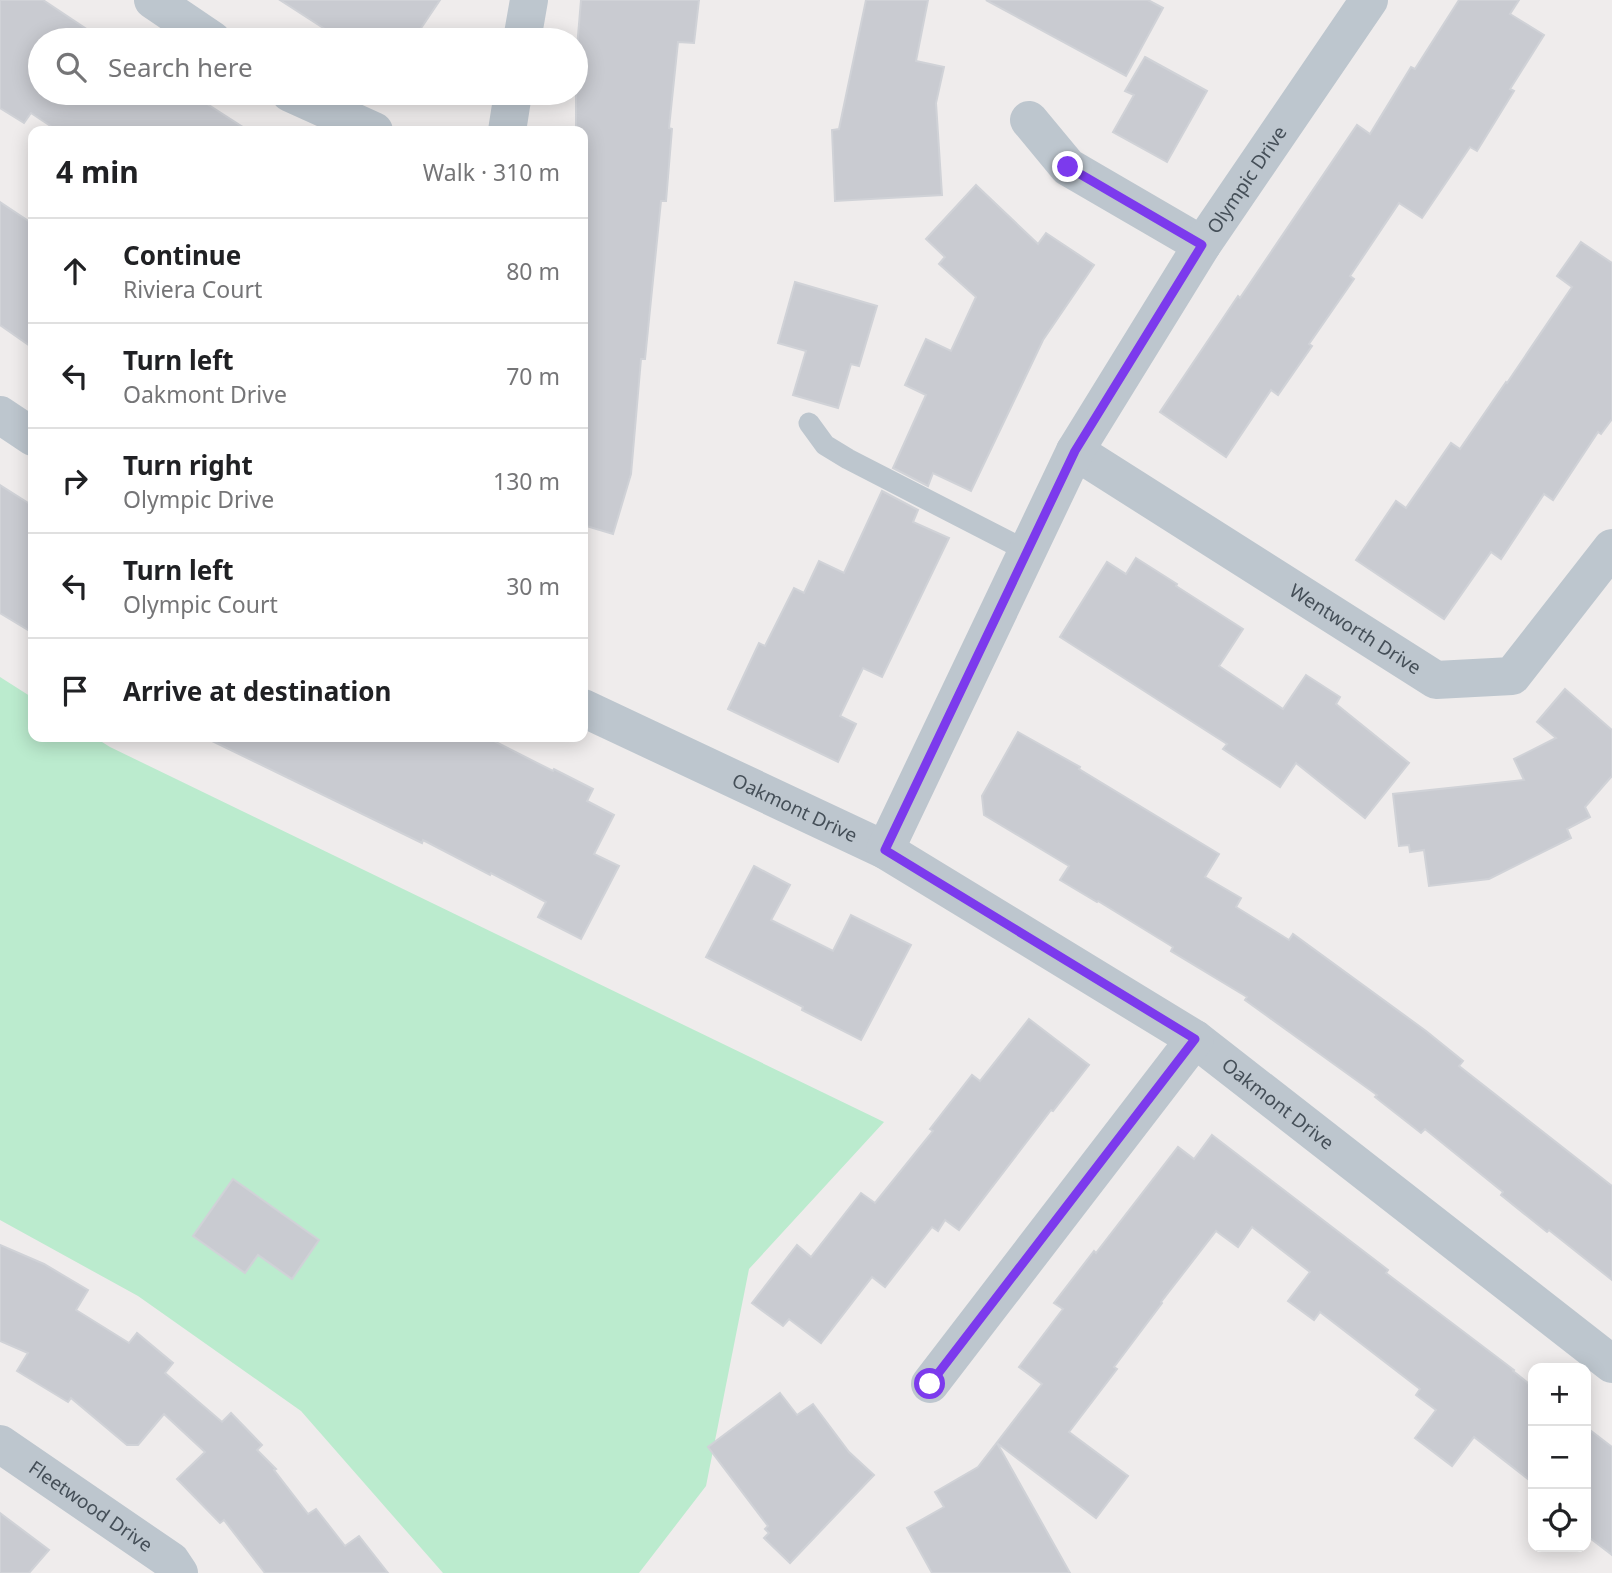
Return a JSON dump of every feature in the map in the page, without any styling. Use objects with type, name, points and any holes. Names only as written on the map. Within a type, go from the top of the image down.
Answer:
[{"type":"street","points":[[153,0],[194,28]]},
{"type":"street","points":[[524,28],[529,0]]},
{"type":"street","name":"Olympic Drive","points":[[885,850],[1075,451],[1202,245],[1369,0]]},
{"type":"street","points":[[317,105],[363,126]]},
{"type":"street","points":[[508,126],[511,105]]},
{"type":"street","points":[[1029,120],[1068,167],[1202,245]]},
{"type":"street","points":[[0,415],[28,434]]},
{"type":"street","name":"Wentworth Drive","points":[[1075,451],[1436,680],[1512,676],[1612,548]]},
{"type":"street","name":"Oakmont Drive","points":[[588,710],[885,850],[1195,1039],[1612,1364]]},
{"type":"street","points":[[930,1384],[1195,1039]]},
{"type":"street","name":"Fleetwood Drive","points":[[0,1444],[170,1561],[179,1573]]},
{"type":"lane","points":[[808,423],[825,445],[848,459],[1027,551]]},
{"type":"green space","points":[[0,677],[28,695],[28,742],[102,742],[884,1122],[749,1269],[706,1486],[639,1573],[443,1573],[301,1411],[138,1296],[0,1220]]},
{"type":"building","points":[[0,0],[43,0],[85,28],[28,28],[28,105],[209,105],[241,126],[50,126],[31,113],[24,123],[0,108]]},
{"type":"building","points":[[280,0],[440,0],[421,28],[323,28]]},
{"type":"building","points":[[581,0],[699,0],[694,43],[678,42],[669,128],[672,129],[666,201],[661,201],[645,359],[641,359],[631,474],[613,534],[588,526],[588,126],[576,126],[576,105],[588,105],[588,28],[579,28]]},
{"type":"building","points":[[866,0],[928,0],[916,61],[944,67],[936,103],[942,195],[835,201],[832,130],[839,129]]},
{"type":"building","points":[[986,0],[1148,0],[1163,8],[1126,76]]},
{"type":"building","points":[[1459,0],[1519,0],[1510,14],[1544,35],[1510,89],[1514,91],[1477,151],[1470,147],[1422,218],[1399,203],[1350,276],[1354,279],[1309,344],[1312,346],[1278,395],[1271,390],[1226,457],[1160,412],[1357,125],[1370,134],[1411,67],[1415,69]]},
{"type":"building","points":[[1145,57],[1207,91],[1167,162],[1113,132],[1134,95],[1125,91]]},
{"type":"building","points":[[976,185],[1038,244],[1046,233],[1094,265],[1043,340],[971,491],[933,473],[928,486],[893,468],[926,395],[905,385],[926,339],[951,351],[976,297],[939,264],[945,257],[926,239]]},
{"type":"building","points":[[0,202],[28,221],[28,345],[0,325]]},
{"type":"building","points":[[1581,242],[1612,263],[1612,419],[1601,434],[1598,432],[1553,500],[1544,494],[1501,559],[1491,552],[1444,619],[1356,560],[1396,501],[1406,508],[1451,443],[1460,449],[1507,383],[1572,287],[1557,276]]},
{"type":"building","points":[[795,282],[877,306],[859,366],[851,364],[838,408],[793,395],[806,351],[778,343]]},
{"type":"building","points":[[0,485],[28,503],[28,630],[0,613]]},
{"type":"building","points":[[882,491],[918,510],[913,522],[949,538],[882,677],[863,668],[840,716],[856,724],[838,762],[728,709],[759,643],[765,646],[794,588],[804,593],[819,561],[844,573]]},
{"type":"building","points":[[1136,558],[1243,629],[1219,666],[1283,709],[1306,675],[1340,697],[1336,704],[1409,763],[1365,818],[1296,763],[1280,787],[1223,749],[1227,744],[1060,637],[1107,562],[1126,574]]},
{"type":"building","points":[[1565,689],[1612,730],[1612,776],[1585,807],[1590,817],[1567,829],[1571,838],[1489,879],[1429,886],[1424,850],[1410,852],[1409,845],[1399,846],[1393,794],[1524,780],[1514,759],[1556,738],[1537,722]]},
{"type":"building","points":[[1018,732],[1080,767],[1079,769],[1219,854],[1205,877],[1241,898],[1236,907],[1289,940],[1293,934],[1426,1031],[1463,1061],[1459,1066],[1612,1186],[1612,1280],[1501,1195],[1503,1192],[1425,1129],[1421,1133],[1375,1097],[1377,1095],[1245,1000],[1247,997],[1171,951],[1173,947],[1060,880],[1069,866],[984,815],[982,796]]},
{"type":"building","points":[[214,742],[496,742],[593,789],[587,801],[614,815],[594,854],[619,866],[581,939],[538,917],[546,902],[423,840],[422,843]]},
{"type":"building","points":[[754,866],[790,885],[771,920],[833,951],[851,915],[911,945],[861,1040],[706,957]]},
{"type":"building","points":[[1029,1019],[1089,1065],[959,1230],[945,1220],[938,1231],[932,1227],[885,1287],[872,1277],[821,1343],[789,1319],[783,1326],[752,1303],[797,1245],[811,1257],[861,1193],[875,1203],[933,1131],[930,1129],[972,1075],[980,1081]]},
{"type":"building","points":[[1212,1135],[1388,1270],[1386,1273],[1528,1383],[1528,1479],[1474,1437],[1452,1466],[1415,1438],[1436,1410],[1416,1395],[1420,1389],[1320,1312],[1314,1320],[1288,1301],[1310,1272],[1252,1227],[1238,1247],[1216,1231],[1161,1302],[1114,1367],[1117,1369],[1069,1432],[1128,1476],[1096,1518],[997,1443],[1070,1573],[932,1573],[907,1528],[944,1507],[935,1492],[978,1467],[1042,1384],[1019,1367],[1063,1309],[1054,1303],[1094,1251],[1096,1253],[1178,1147],[1194,1159]]},
{"type":"building","points":[[233,1179],[319,1240],[292,1279],[258,1255],[245,1273],[193,1236]]},
{"type":"building","points":[[0,1245],[44,1264],[88,1290],[76,1310],[129,1343],[137,1333],[173,1363],[165,1373],[222,1422],[231,1413],[262,1445],[257,1450],[276,1469],[274,1470],[308,1514],[316,1509],[345,1546],[359,1536],[388,1573],[265,1573],[224,1520],[220,1523],[177,1479],[205,1452],[164,1414],[138,1445],[127,1445],[71,1398],[68,1402],[17,1371],[28,1353],[0,1341]]},
{"type":"building","points":[[780,1393],[797,1415],[813,1404],[849,1452],[874,1475],[790,1563],[764,1538],[769,1533],[765,1529],[768,1526],[708,1447]]},
{"type":"building","points":[[1591,1431],[1612,1447],[1612,1555],[1591,1539]]},
{"type":"building","points":[[0,1513],[49,1550],[29,1573],[0,1573]]},
{"type":"route","points":[[930,1384],[1195,1039],[885,850],[1075,451],[1202,245],[1068,167]]}]
